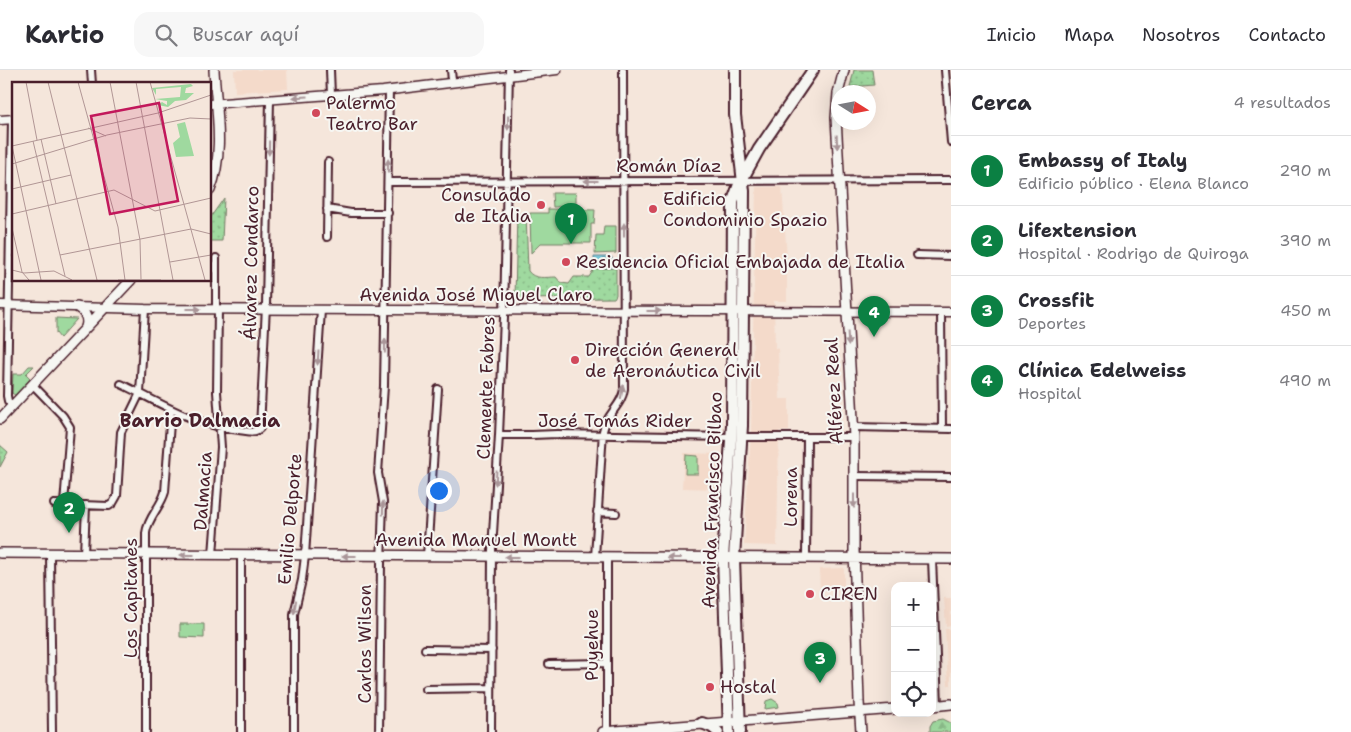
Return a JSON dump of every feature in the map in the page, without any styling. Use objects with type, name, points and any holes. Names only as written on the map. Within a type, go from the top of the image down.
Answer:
[{"type":"main road","points":[[211,187],[218,158],[213,104],[214,70]]},
{"type":"main road","points":[[735,70],[736,115],[743,180]]},
{"type":"main road","name":"Avenida Francisco Bilbao","points":[[740,732],[732,725],[728,558],[736,437],[738,311],[733,201],[738,187],[759,149],[813,70]]},
{"type":"main road","name":"Alférez Real","points":[[844,70],[836,108],[854,436],[854,558],[861,732]]},
{"type":"main road","points":[[0,419],[130,281]]},
{"type":"main road","points":[[77,307],[86,315],[86,327]]},
{"type":"main road","name":"Avenida Manuel Montt","points":[[0,553],[951,559]]},
{"type":"main road","points":[[936,705],[951,704]]},
{"type":"main road","points":[[603,732],[702,723],[732,725],[891,709]]},
{"type":"main road","points":[[702,723],[718,732]]},
{"type":"street","points":[[330,70],[331,94]]},
{"type":"street","points":[[450,70],[452,81]]},
{"type":"street","points":[[213,104],[389,90],[509,72],[558,70]]},
{"type":"street","points":[[595,557],[602,435],[606,419],[620,402],[623,393],[624,181],[622,70]]},
{"type":"street","points":[[945,70],[951,142]]},
{"type":"street","name":"Clemente Fabres","points":[[491,732],[492,557],[504,310],[509,72]]},
{"type":"street","name":"Carlos Wilson","points":[[379,732],[383,502],[378,473],[384,399],[389,90]]},
{"type":"street","name":"Álvarez Condarco","points":[[220,427],[252,432],[260,428],[266,310],[270,99]]},
{"type":"street","points":[[327,237],[328,162]]},
{"type":"street","name":"Román Díaz","points":[[388,182],[743,180],[839,182],[951,180]]},
{"type":"street","points":[[12,181],[7,396],[8,401],[13,405]]},
{"type":"street","points":[[327,209],[351,213],[388,213]]},
{"type":"street","points":[[917,255],[951,256]]},
{"type":"street","name":"Dalmacia","points":[[214,555],[220,460],[217,392],[216,258]]},
{"type":"street","name":"Avenida José Miguel Claro","points":[[0,305],[266,310],[951,312]]},
{"type":"street","points":[[54,504],[109,506],[118,496],[121,432],[140,393],[145,309]]},
{"type":"street","name":"Emilio Delporte","points":[[294,732],[294,614],[302,580],[305,556],[321,310]]},
{"type":"street","points":[[941,312],[942,428]]},
{"type":"street","points":[[121,384],[171,410],[201,422],[220,427]]},
{"type":"street","points":[[33,385],[63,416],[70,427],[64,504]]},
{"type":"street","points":[[427,556],[438,389]]},
{"type":"street","name":"Los Capitanes","points":[[146,732],[146,555],[148,524],[162,502],[165,492],[171,410]]},
{"type":"street","points":[[853,427],[951,429]]},
{"type":"street","name":"José Tomás Rider","points":[[499,435],[854,436]]},
{"type":"street","name":"Lorena","points":[[806,558],[807,437]]},
{"type":"street","points":[[854,476],[951,477]]},
{"type":"street","points":[[84,554],[86,505]]},
{"type":"street","points":[[597,512],[616,513]]},
{"type":"street","points":[[50,554],[52,732]]},
{"type":"street","points":[[241,556],[241,732]]},
{"type":"street","name":"Puyehue","points":[[607,557],[607,732]]},
{"type":"street","points":[[932,559],[934,672]]},
{"type":"street","points":[[425,650],[492,650]]},
{"type":"street","points":[[549,664],[607,663]]},
{"type":"street","points":[[426,689],[491,688]]},
{"type":"shaded area","points":[[234,70],[287,70],[288,89],[235,92]]},
{"type":"shaded area","points":[[756,187],[782,187],[787,258],[787,301],[774,301],[775,348],[778,349],[780,399],[789,399],[789,431],[779,431],[777,546],[744,545],[751,433]]},
{"type":"shaded area","points":[[684,453],[720,454],[718,489],[682,488]]},
{"type":"shaded area","points":[[844,568],[844,589],[820,590],[819,569]]},
{"type":"shaded area","points":[[944,598],[951,598],[951,626],[946,627]]},
{"type":"shaded area","points":[[945,629],[951,629],[951,685],[948,685]]},
{"type":"green space","points":[[854,70],[872,70],[874,85],[850,85]]},
{"type":"green space","points":[[552,193],[576,193],[576,206],[553,207]]},
{"type":"green space","points":[[224,198],[222,241],[211,241],[211,217]]},
{"type":"green space","points":[[548,209],[595,210],[594,224],[591,224],[591,243],[541,243],[531,253],[530,213],[548,213]]},
{"type":"green space","points":[[526,213],[528,271],[531,274],[540,277],[556,277],[561,283],[569,284],[574,277],[589,277],[594,269],[616,268],[616,295],[614,298],[517,299],[515,297],[517,214]]},
{"type":"green space","points":[[604,226],[616,226],[616,253],[595,254],[596,235],[603,235]]},
{"type":"green space","points":[[56,318],[77,319],[60,338],[56,333]]},
{"type":"green space","points":[[29,366],[34,366],[26,374],[32,380],[16,396],[12,393],[13,374],[22,374]]},
{"type":"green space","points":[[0,445],[8,452],[0,467]]},
{"type":"green space","points":[[686,455],[698,456],[698,474],[685,474]]},
{"type":"green space","points":[[180,624],[204,624],[204,638],[180,637]]},
{"type":"green space","points":[[772,699],[778,703],[779,707],[765,709],[766,701]]},
{"type":"green space","points":[[943,719],[951,723],[951,732],[930,732],[930,726],[933,721]]},
{"type":"water","points":[[594,257],[612,257],[612,267],[594,268]]},
{"type":"place","name":"Palermo Teatro Bar","points":[[316,113]]},
{"type":"place","name":"Consulado de Italia","points":[[541,205]]},
{"type":"place","name":"Edificio Condominio Spazio","points":[[653,209]]},
{"type":"place","name":"Embassy of Italy","points":[[571,244]]},
{"type":"place","name":"Residencia Oficial Embajada de Italia","points":[[566,262]]},
{"type":"place","name":"Clínica Edelweiss","points":[[874,337]]},
{"type":"place","name":"Dirección General de Aeronáutica Civil","points":[[575,360]]},
{"type":"place","name":"Lifextension","points":[[69,533]]},
{"type":"place","name":"CIREN","points":[[810,594]]},
{"type":"place","name":"Crossfit","points":[[820,683]]},
{"type":"place","name":"Hostal","points":[[710,687]]},
{"type":"district","name":"Barrio Dalmacia","points":[[200,420]]}]
